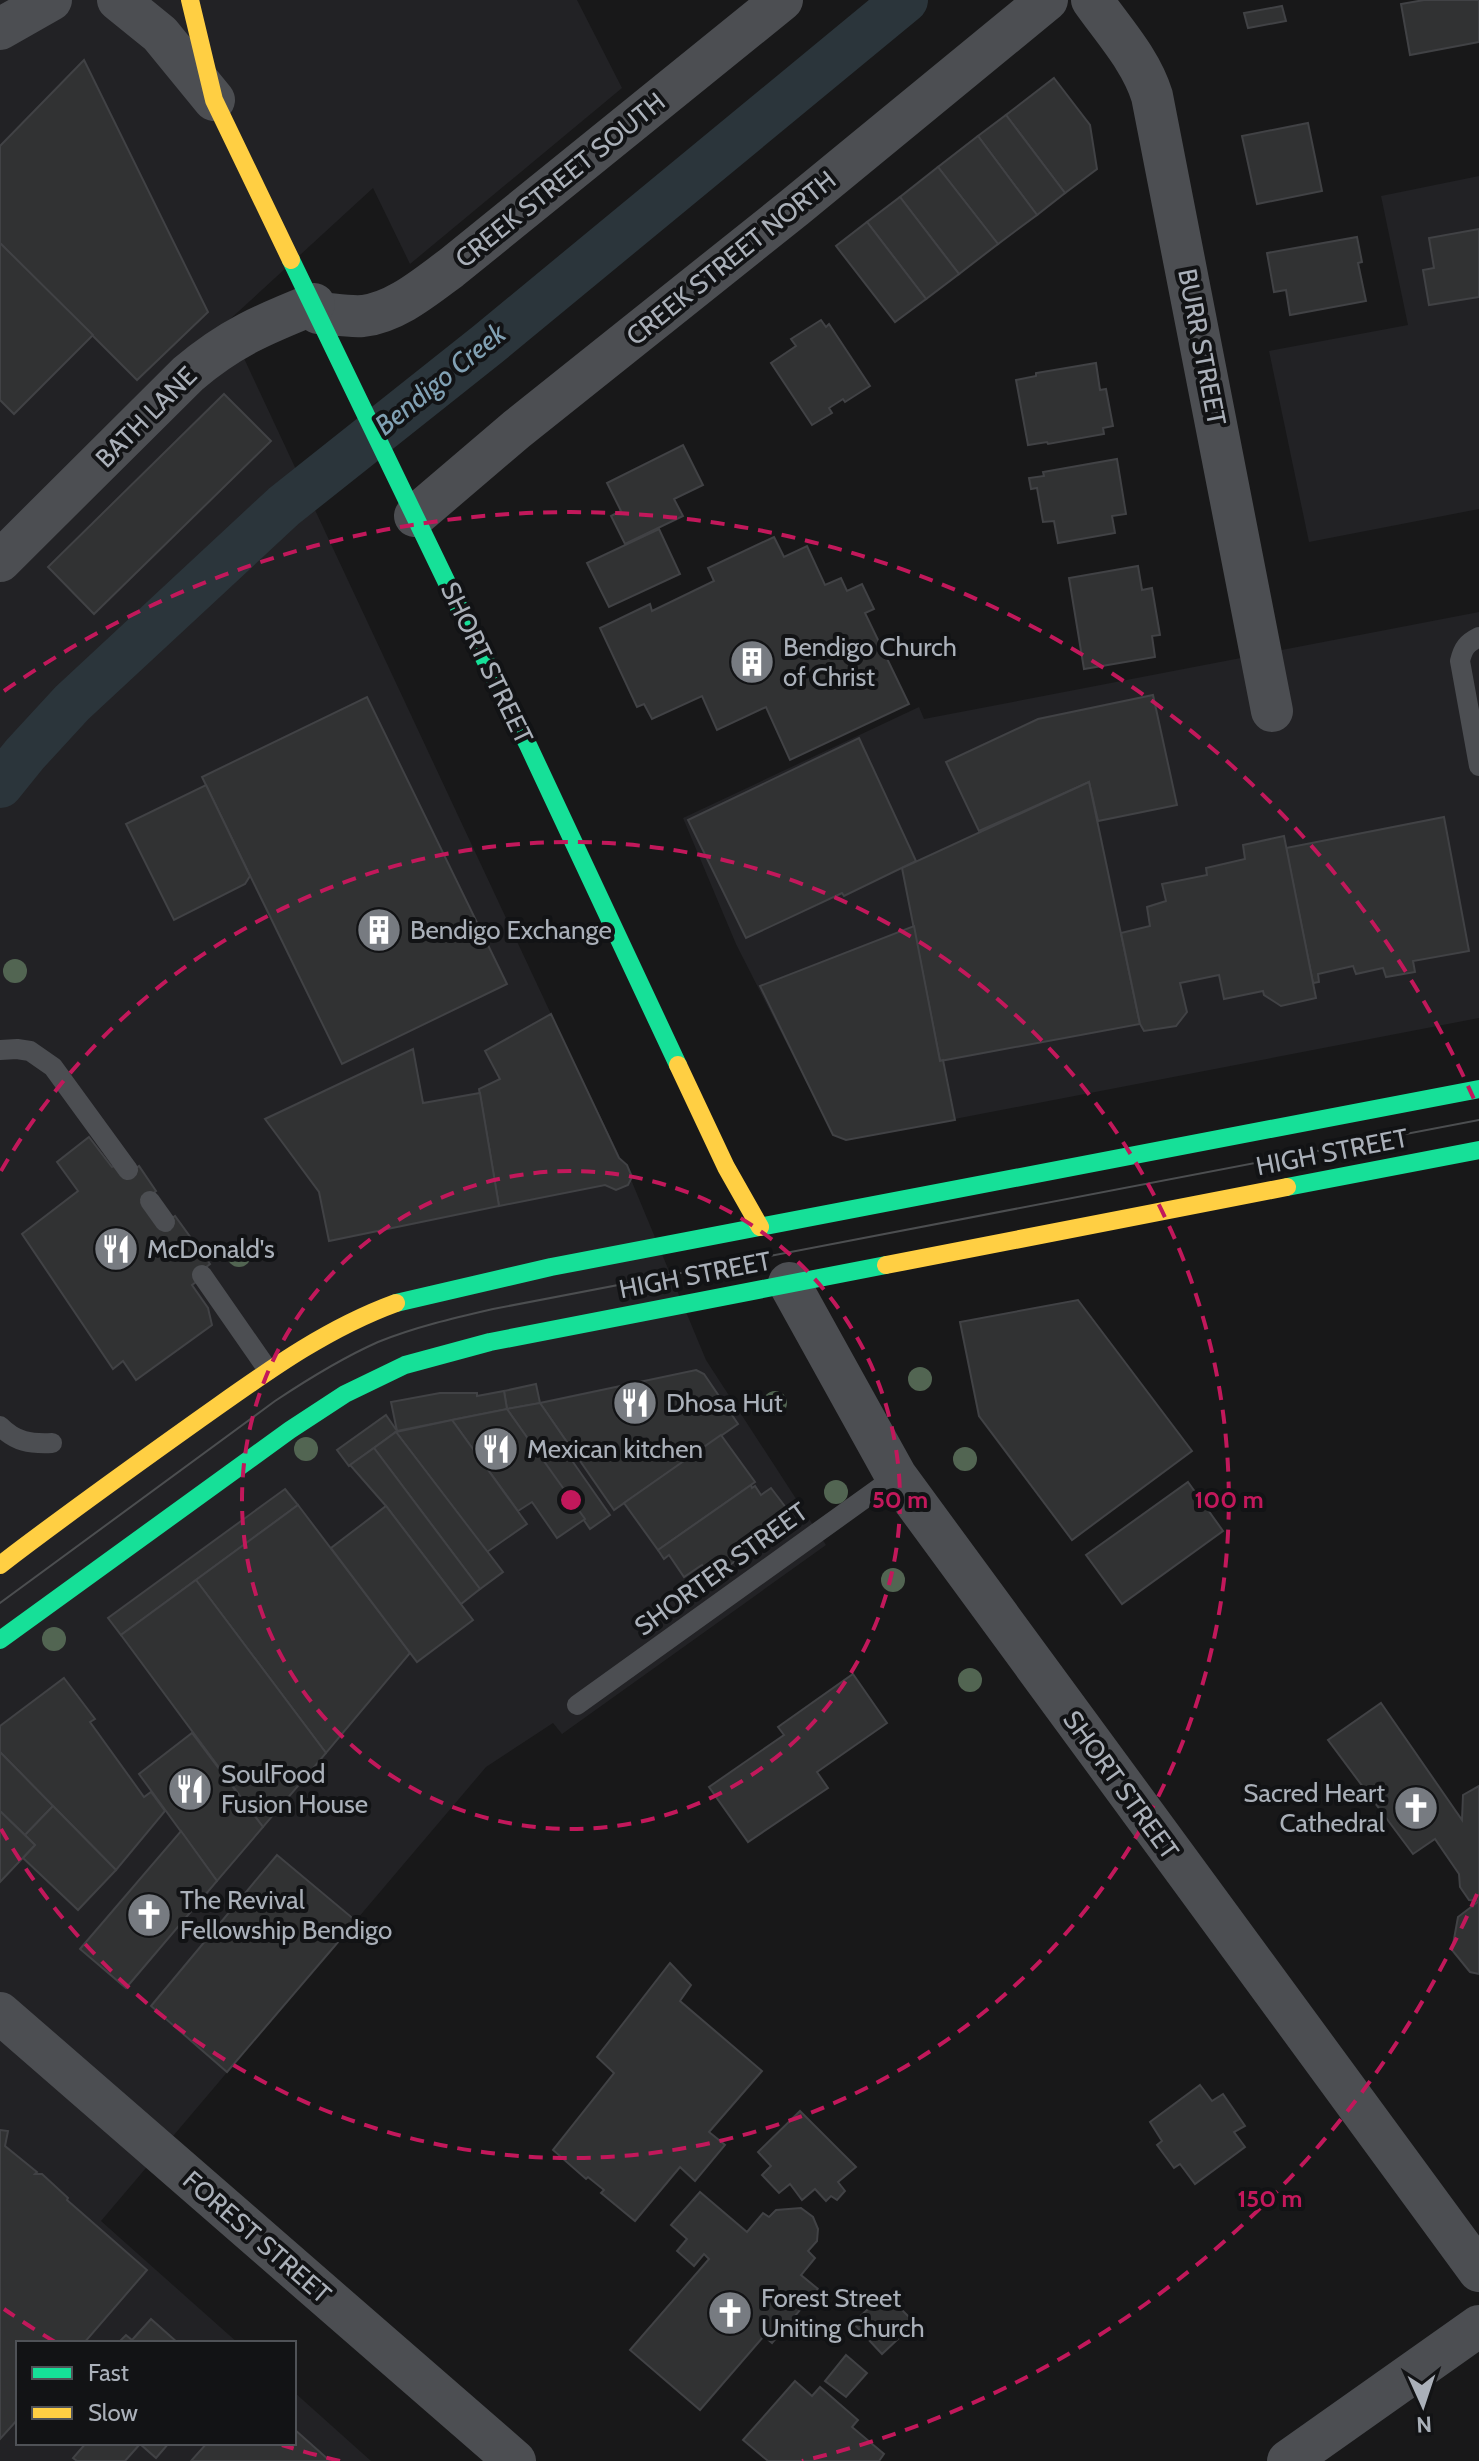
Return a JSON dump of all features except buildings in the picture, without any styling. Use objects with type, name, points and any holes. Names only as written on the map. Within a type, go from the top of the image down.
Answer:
[{"type":"main road","name":"SHORT STREET","points":[[190,0],[214,100],[528,745],[726,1167],[770,1246]]},
{"type":"main road","name":"HIGH STREET","points":[[0,1565],[100,1501],[268,1370],[299,1349],[374,1311],[430,1293],[551,1267],[1479,1089]]},
{"type":"main road","name":"HIGH STREET","points":[[0,1640],[129,1537],[336,1399],[373,1378],[405,1365],[490,1342],[785,1276],[1479,1150]]},
{"type":"street","points":[[0,29],[51,0]]},
{"type":"street","name":"SHORT STREET","points":[[118,0],[160,34],[214,100]]},
{"type":"street","name":"CREEK STREET SOUTH","points":[[316,308],[361,316],[385,311],[425,286],[782,0]]},
{"type":"street","name":"CREEK STREET NORTH","points":[[407,500],[517,429],[783,217],[1047,0]]},
{"type":"street","name":"BURR STREET","points":[[1092,0],[1149,84],[1272,711]]},
{"type":"street","name":"BATH LANE","points":[[0,561],[209,356],[253,329],[316,308]]},
{"type":"street","name":"SHORT STREET","points":[[785,1276],[896,1476],[1479,2271]]},
{"type":"street","name":"FOREST STREET","points":[[0,2013],[515,2461]]},
{"type":"street","points":[[1288,2461],[1479,2326]]},
{"type":"lane","points":[[1479,637],[1468,643],[1460,661],[1479,766]]},
{"type":"lane","points":[[0,1050],[30,1051],[53,1067],[128,1170]]},
{"type":"lane","points":[[150,1201],[165,1222]]},
{"type":"lane","points":[[202,1275],[268,1370]]},
{"type":"lane","points":[[0,1426],[21,1441],[52,1443]]},
{"type":"lane","name":"SHORTER STREET","points":[[577,1705],[896,1476]]},
{"type":"shaded area","points":[[0,0],[577,0],[622,88],[410,264],[373,188],[227,322],[632,1182],[706,1360],[826,1545],[562,1734],[553,1723],[486,1767],[101,2221],[236,2341],[16,2341],[16,2445],[296,2445],[296,2394],[371,2461],[0,2461]]},
{"type":"shaded area","points":[[1479,176],[1479,509],[1309,542],[1269,351],[1408,325],[1381,196]]},
{"type":"shaded area","points":[[1479,612],[1479,1018],[846,1140],[833,1135],[736,944],[683,818],[919,707],[924,719]]},
{"type":"waterway","name":"Bendigo Creek","points":[[0,785],[72,703],[284,506],[488,344],[905,0]]},
{"type":"tram line","points":[[0,1603],[275,1401],[351,1355],[406,1332],[493,1309],[1479,1120]]},
{"type":"traffic: fast","points":[[291,260],[528,745],[678,1065]]},
{"type":"traffic: fast","points":[[396,1303],[551,1267],[1479,1089]]},
{"type":"traffic: fast","points":[[1287,1187],[1479,1150]]},
{"type":"traffic: fast","points":[[0,1640],[290,1430],[345,1394],[405,1365],[490,1342],[886,1265]]},
{"type":"traffic: slow","points":[[190,0],[214,100],[291,260]]},
{"type":"traffic: slow","points":[[678,1065],[726,1167],[760,1227]]},
{"type":"traffic: slow","points":[[886,1265],[1287,1187]]},
{"type":"traffic: slow","points":[[0,1565],[269,1371],[343,1326],[396,1303]]},
{"type":"place","name":"Bendigo Church of Christ","points":[[752,662]]},
{"type":"place","name":"Bendigo Exchange","points":[[379,930]]},
{"type":"place","name":"McDonald's","points":[[116,1249]]},
{"type":"place","name":"Dhosa Hut","points":[[635,1403]]},
{"type":"place","name":"Mexican kitchen","points":[[496,1449]]},
{"type":"place","name":"SoulFood Fusion House","points":[[190,1789]]},
{"type":"place","name":"Sacred Heart Cathedral","points":[[1416,1808]]},
{"type":"place","name":"The Revival Fellowship Bendigo","points":[[149,1915]]},
{"type":"place","name":"Forest Street Uniting Church","points":[[730,2313]]}]
